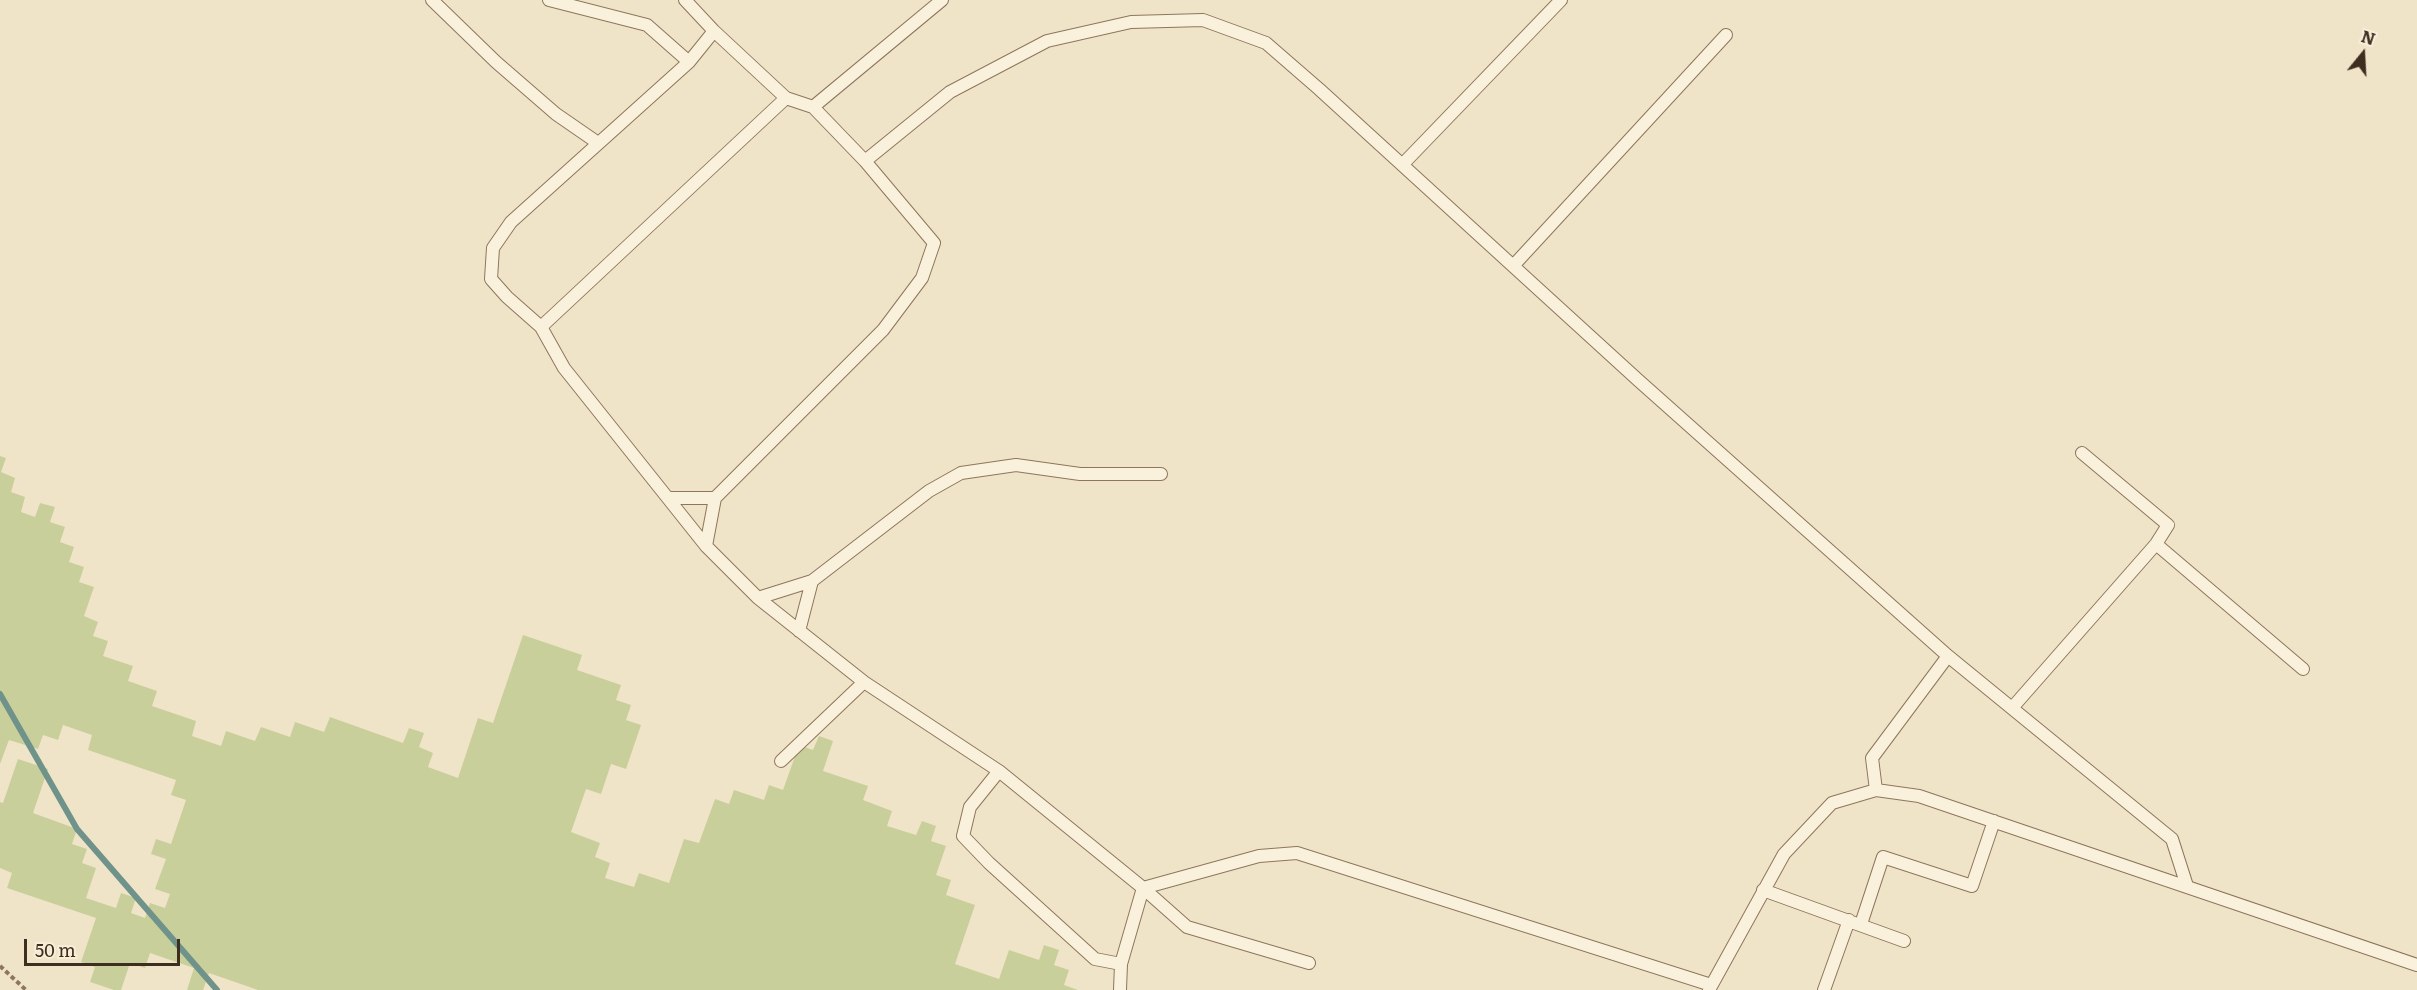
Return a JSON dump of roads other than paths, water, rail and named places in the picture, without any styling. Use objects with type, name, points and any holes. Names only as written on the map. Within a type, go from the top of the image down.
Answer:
[{"type":"lane","points":[[432,0],[496,62],[556,114],[597,144]]},
{"type":"lane","points":[[549,0],[647,25],[689,62]]},
{"type":"lane","points":[[685,0],[714,31],[786,98],[813,107],[865,161],[934,243],[922,278],[883,330],[715,498],[706,546]]},
{"type":"lane","points":[[813,107],[942,0]]},
{"type":"lane","points":[[1402,165],[1561,0]]},
{"type":"lane","points":[[865,161],[950,92],[1047,41],[1131,22],[1203,20],[1266,43],[1948,656],[2172,839],[2187,886]]},
{"type":"lane","points":[[714,31],[689,62],[511,222],[493,248],[491,279],[507,297],[541,327],[564,368],[706,546],[758,598],[864,682],[999,771],[1143,888],[1187,927],[1309,963]]},
{"type":"lane","points":[[1513,266],[1726,35]]},
{"type":"lane","points":[[541,327],[786,98]]},
{"type":"lane","points":[[2012,708],[2156,544],[2168,525],[2082,453]]},
{"type":"lane","points":[[758,598],[812,581],[929,491],[961,473],[1016,465],[1080,474],[1161,474]]},
{"type":"lane","points":[[669,498],[715,498]]},
{"type":"lane","points":[[2156,544],[2303,669]]},
{"type":"lane","points":[[799,631],[812,581]]},
{"type":"lane","points":[[1876,790],[1872,758],[1948,656]]},
{"type":"lane","points":[[781,761],[864,682]]},
{"type":"lane","points":[[999,771],[970,807],[963,836],[989,863],[1095,959],[1121,964]]},
{"type":"lane","points":[[1143,888],[1258,856],[1297,853],[1710,987],[1784,854],[1832,803],[1876,790],[1919,796],[2417,965]]},
{"type":"lane","points":[[1824,990],[1884,858],[1972,886],[1994,821]]},
{"type":"lane","points":[[1120,990],[1121,964],[1143,888]]},
{"type":"lane","points":[[1764,890],[1904,941]]},
{"type":"waterway","points":[[0,694],[77,829],[217,990]]}]
